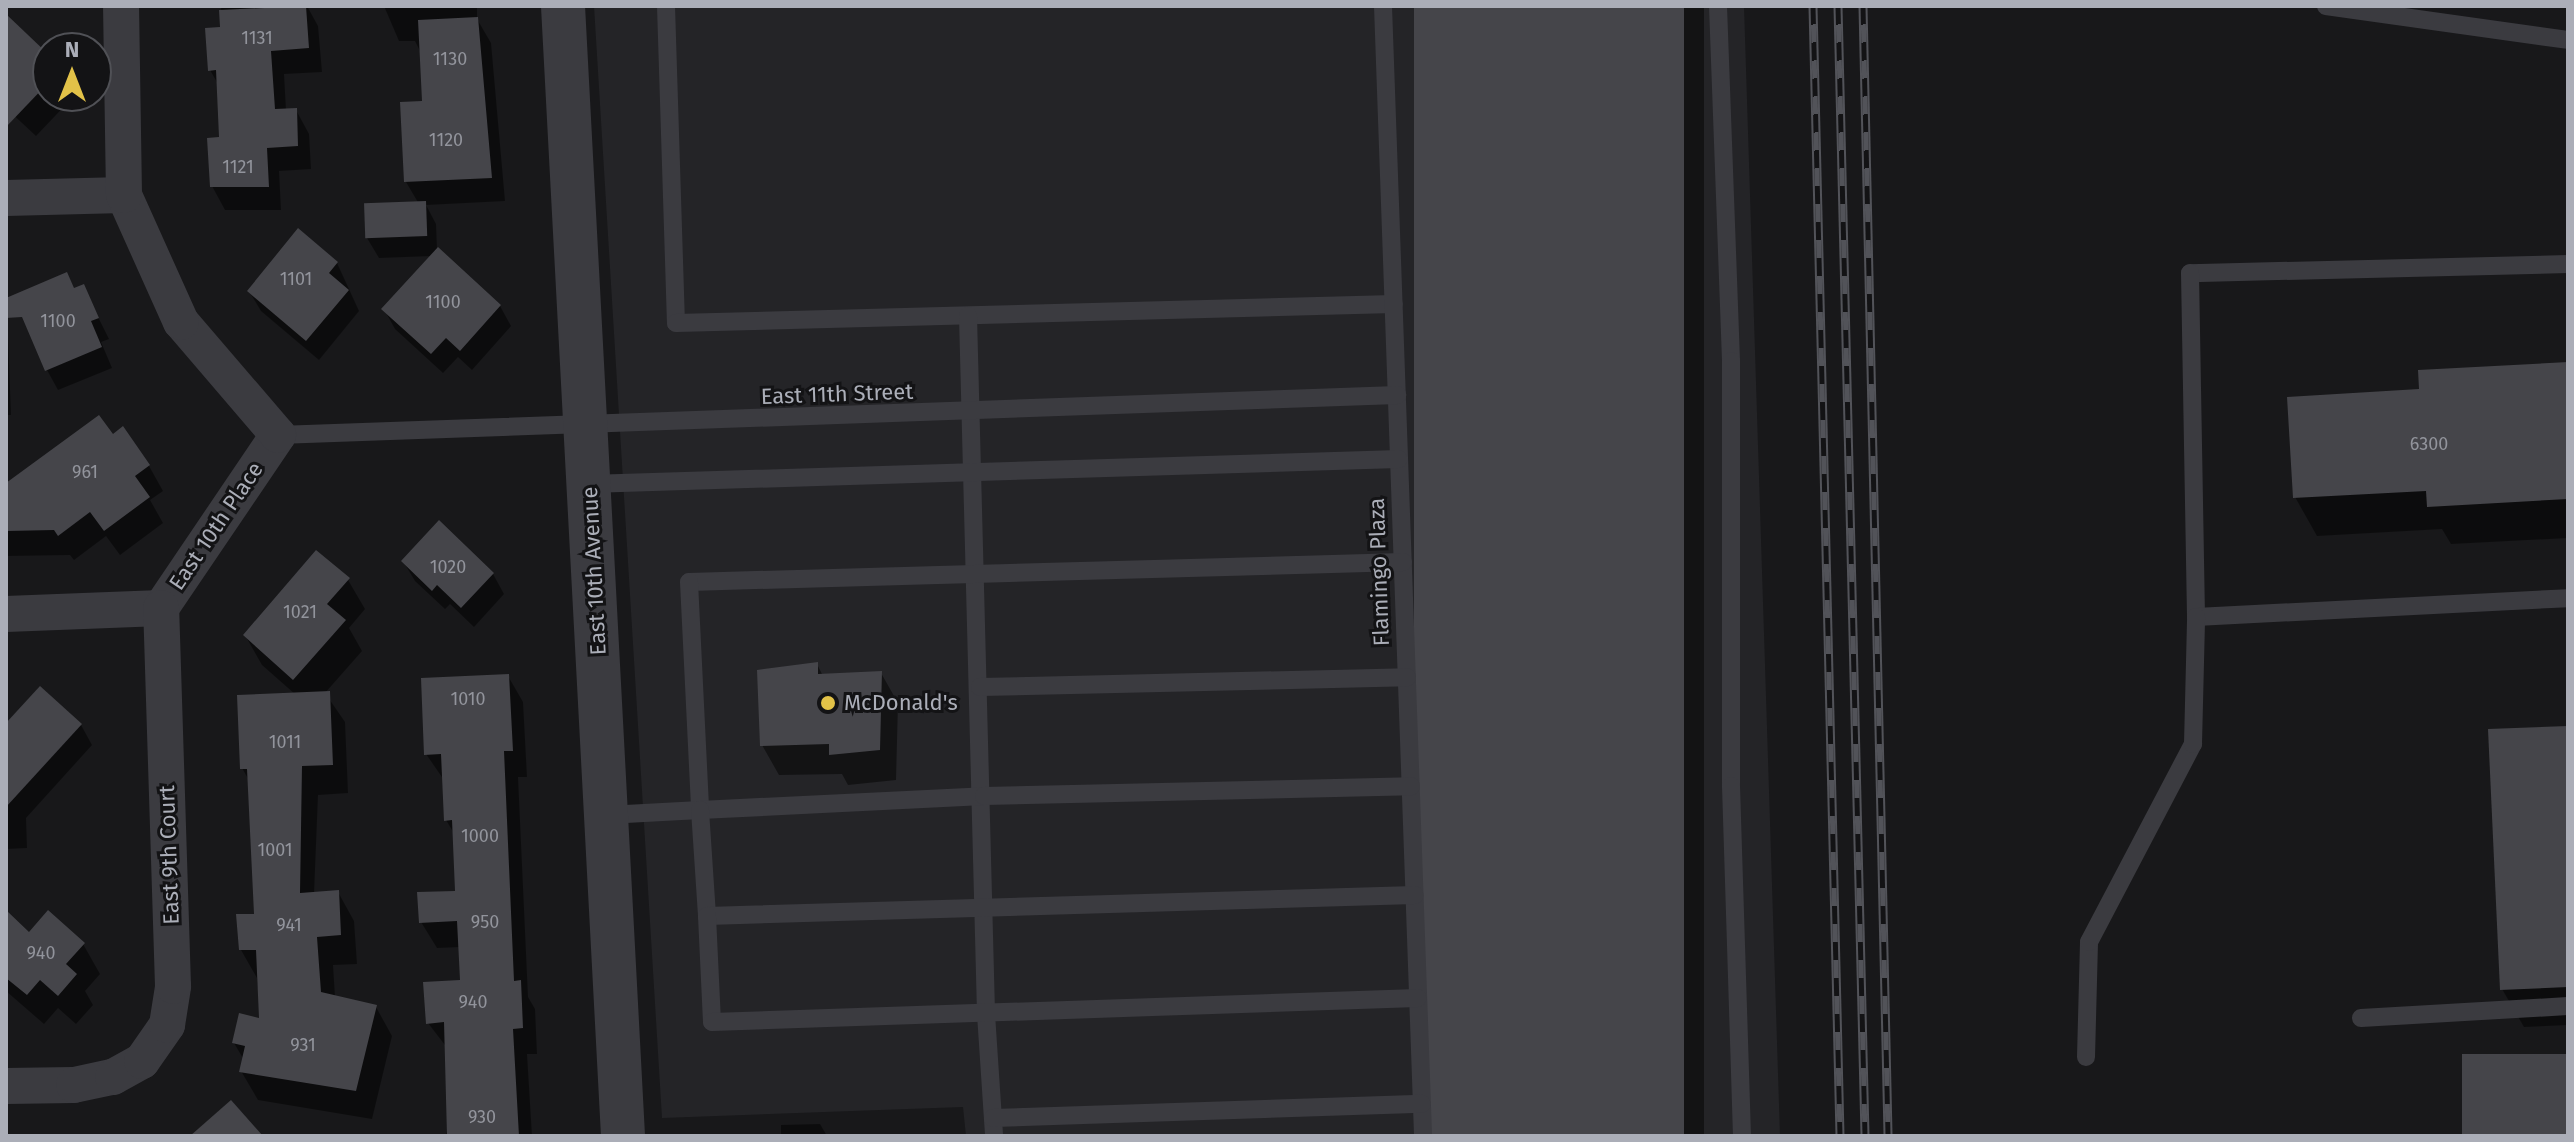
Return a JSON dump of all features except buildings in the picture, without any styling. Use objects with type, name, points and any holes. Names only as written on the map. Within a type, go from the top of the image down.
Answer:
[{"type":"street","points":[[121,6],[124,195],[181,322],[278,435]]},
{"type":"street","name":"East 10th Avenue","points":[[563,6],[623,1136]]},
{"type":"street","points":[[6,198],[124,195]]},
{"type":"street","name":"East 10th Place","points":[[6,614],[161,608],[278,435]]},
{"type":"street","name":"East 9th Court","points":[[6,1086],[74,1085],[113,1077],[142,1061],[167,1025],[173,986],[161,608]]},
{"type":"lane","points":[[666,6],[676,323],[1394,304]]},
{"type":"lane","name":"Flamingo Plaza","points":[[1383,6],[1423,1136]]},
{"type":"lane","points":[[1718,6],[1731,361],[1731,786],[1742,1136]]},
{"type":"lane","points":[[2326,6],[2568,40]]},
{"type":"lane","points":[[2086,1057],[2089,942],[2193,744],[2196,617],[2190,273],[2568,264]]},
{"type":"lane","points":[[968,316],[984,796],[986,1014],[994,1127],[1422,1104]]},
{"type":"lane","name":"East 11th Street","points":[[278,435],[587,428],[1397,395]]},
{"type":"lane","points":[[589,484],[1399,459]]},
{"type":"lane","points":[[1403,562],[689,582],[712,1022],[1418,998]]},
{"type":"lane","points":[[2196,617],[2568,598]]},
{"type":"lane","points":[[980,687],[1407,677]]},
{"type":"lane","points":[[607,815],[984,796],[1411,786]]},
{"type":"lane","points":[[707,916],[1415,895]]},
{"type":"lane","points":[[2361,1018],[2568,1006]]},
{"type":"shaded area","points":[[594,6],[1744,6],[1780,1136],[966,1136],[963,1107],[662,1118]]},
{"type":"railway","points":[[1813,6],[1840,1136]]},
{"type":"railway","points":[[1838,6],[1865,1136]]},
{"type":"railway","points":[[1863,6],[1888,1136]]},
{"type":"place","name":"McDonald's","points":[[828,703]]}]
